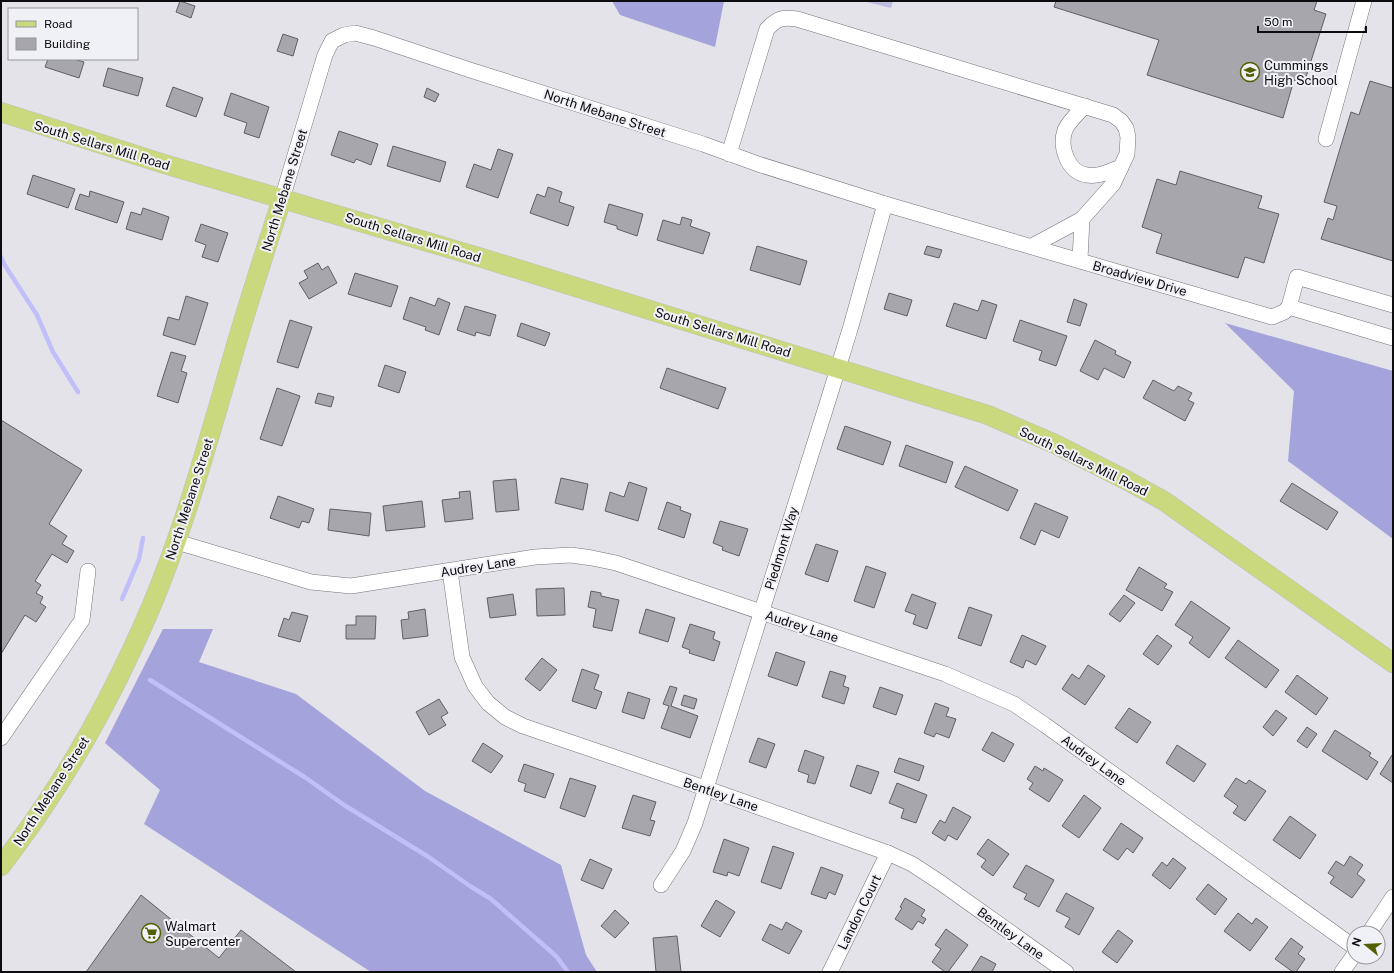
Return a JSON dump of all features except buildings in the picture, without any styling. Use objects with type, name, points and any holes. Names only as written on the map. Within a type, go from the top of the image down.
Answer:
[{"type":"main road","name":"South Sellars Mill Road","points":[[1,112],[161,163],[482,258],[988,415],[1055,444],[1164,501],[1393,663]]},
{"type":"main road","name":"North Mebane Street","points":[[1,866],[42,810],[98,718],[152,606],[177,542],[248,305],[282,198]]},
{"type":"street","points":[[1326,138],[1364,1]]},
{"type":"street","points":[[729,154],[767,29],[774,21],[784,18],[797,19],[1113,115],[1121,121],[1126,128],[1128,136],[1127,154],[1112,184],[1082,219],[1032,246]]},
{"type":"street","name":"North Mebane Street","points":[[282,198],[325,55],[332,41],[344,35],[355,33],[885,204]]},
{"type":"street","points":[[1084,106],[1072,119],[1065,131],[1063,147],[1067,160],[1078,172],[1087,175],[1097,175],[1120,167]]},
{"type":"street","name":"Broadview Drive","points":[[885,204],[1272,317],[1284,312],[1289,307]]},
{"type":"street","name":"Piedmont Way","points":[[660,885],[683,851],[695,823],[851,326],[885,204]]},
{"type":"street","points":[[1080,260],[1082,219]]},
{"type":"street","points":[[1393,305],[1298,277],[1289,307],[1393,338]]},
{"type":"street","name":"Audrey Lane","points":[[177,542],[311,582],[351,586],[535,557],[571,556],[592,558],[616,563],[945,674],[1014,704],[1346,941]]},
{"type":"street","points":[[1,738],[82,620],[88,571]]},
{"type":"street","name":"Bentley Lane","points":[[450,571],[462,657],[475,686],[488,703],[505,717],[523,726],[705,788],[888,853],[912,864],[941,883],[1066,972]]},
{"type":"street","name":"Landon Court","points":[[830,972],[888,853]]},
{"type":"street","points":[[1374,925],[1393,897]]},
{"type":"shaded area","points":[[612,1],[724,1],[715,47],[620,15]]},
{"type":"shaded area","points":[[863,1],[893,1],[891,8]]},
{"type":"shaded area","points":[[1225,323],[1393,371],[1393,539],[1288,461],[1294,391]]},
{"type":"shaded area","points":[[163,629],[213,629],[199,662],[296,694],[425,791],[561,865],[586,955],[597,972],[371,972],[144,824],[160,790],[105,743]]},
{"type":"waterway","points":[[1,257],[37,315],[53,352],[78,392]]},
{"type":"waterway","points":[[122,599],[139,559],[143,538]]},
{"type":"waterway","points":[[150,680],[306,778],[344,805],[427,856],[491,899],[556,956],[568,972]]},
{"type":"place","name":"Cummings High School","points":[[1250,72]]},
{"type":"place","name":"Walmart Supercenter","points":[[151,933]]}]
